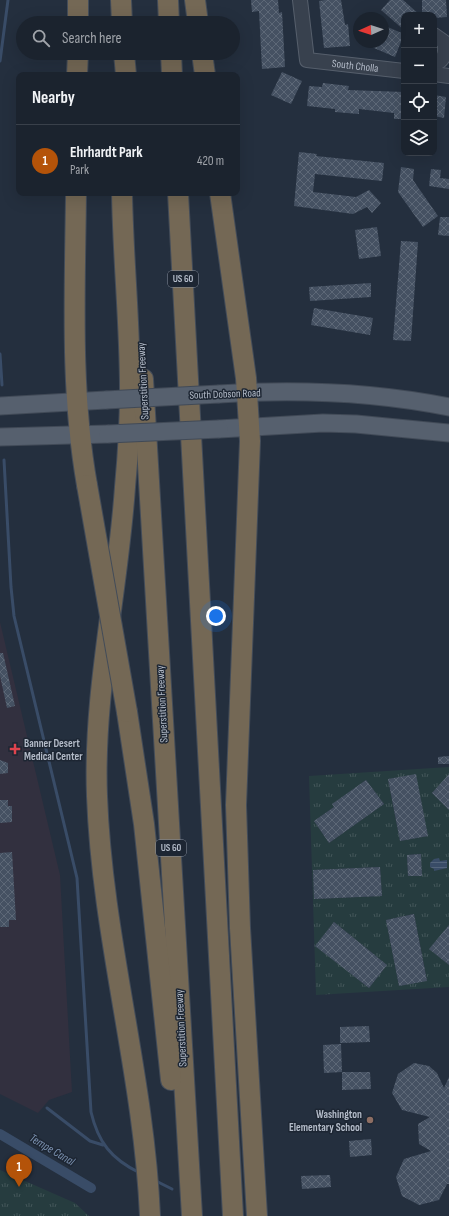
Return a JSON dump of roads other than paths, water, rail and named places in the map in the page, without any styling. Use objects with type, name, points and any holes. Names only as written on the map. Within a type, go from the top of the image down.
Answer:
[{"type":"highway","points":[[78,0],[78,16]]},
{"type":"highway","points":[[121,0],[122,16]]},
{"type":"highway","points":[[168,0],[169,16]]},
{"type":"highway","points":[[195,0],[197,16]]},
{"type":"highway","points":[[77,72],[78,60]]},
{"type":"highway","points":[[125,60],[126,72]]},
{"type":"highway","points":[[171,60],[172,72]]},
{"type":"highway","points":[[203,60],[205,72]]},
{"type":"highway","points":[[76,196],[76,400],[79,435],[127,712],[144,824],[167,1030],[183,1216]]},
{"type":"highway","points":[[122,196],[130,393],[121,535],[97,723],[97,793],[100,847],[107,907],[143,1140],[150,1213]]},
{"type":"highway","name":"Superstition Freeway","points":[[132,196],[192,1216]]},
{"type":"highway","name":"US 60","points":[[178,196],[233,1216]]},
{"type":"highway","points":[[220,196],[247,392],[250,427],[236,805],[240,928],[257,1216]]},
{"type":"highway","points":[[231,1161],[236,1216]]},
{"type":"main road","name":"South Dobson Road","points":[[0,406],[76,400],[106,400],[247,392],[358,395],[420,401],[449,407]]},
{"type":"main road","points":[[0,437],[108,434],[323,423],[356,424],[449,433]]},
{"type":"street","name":"South Cholla","points":[[300,0],[307,60],[401,71]]},
{"type":"street","points":[[437,37],[444,42],[445,51],[441,60],[437,62]]},
{"type":"street","points":[[437,74],[449,76]]},
{"type":"water","points":[[439,858],[440,861],[447,860],[447,868],[434,871],[434,869],[430,867],[430,863],[434,859]]},
{"type":"waterway","points":[[0,61],[8,0]]},
{"type":"waterway","points":[[0,354],[2,385]]},
{"type":"waterway","points":[[4,460],[14,616],[77,878],[91,1112],[94,1123],[102,1141],[107,1148],[121,1162],[140,1173]]},
{"type":"waterway","points":[[47,1108],[90,1141],[103,1145]]},
{"type":"waterway","name":"Tempe Canal","points":[[0,1134],[91,1188]]},
{"type":"waterway","points":[[154,1180],[172,1189]]},
{"type":"place","name":"Banner Desert Medical Center","points":[[15,749]]},
{"type":"place","name":"Washington Elementary School","points":[[370,1120]]},
{"type":"place","name":"Ehrhardt Park","points":[[19,1187]]}]
